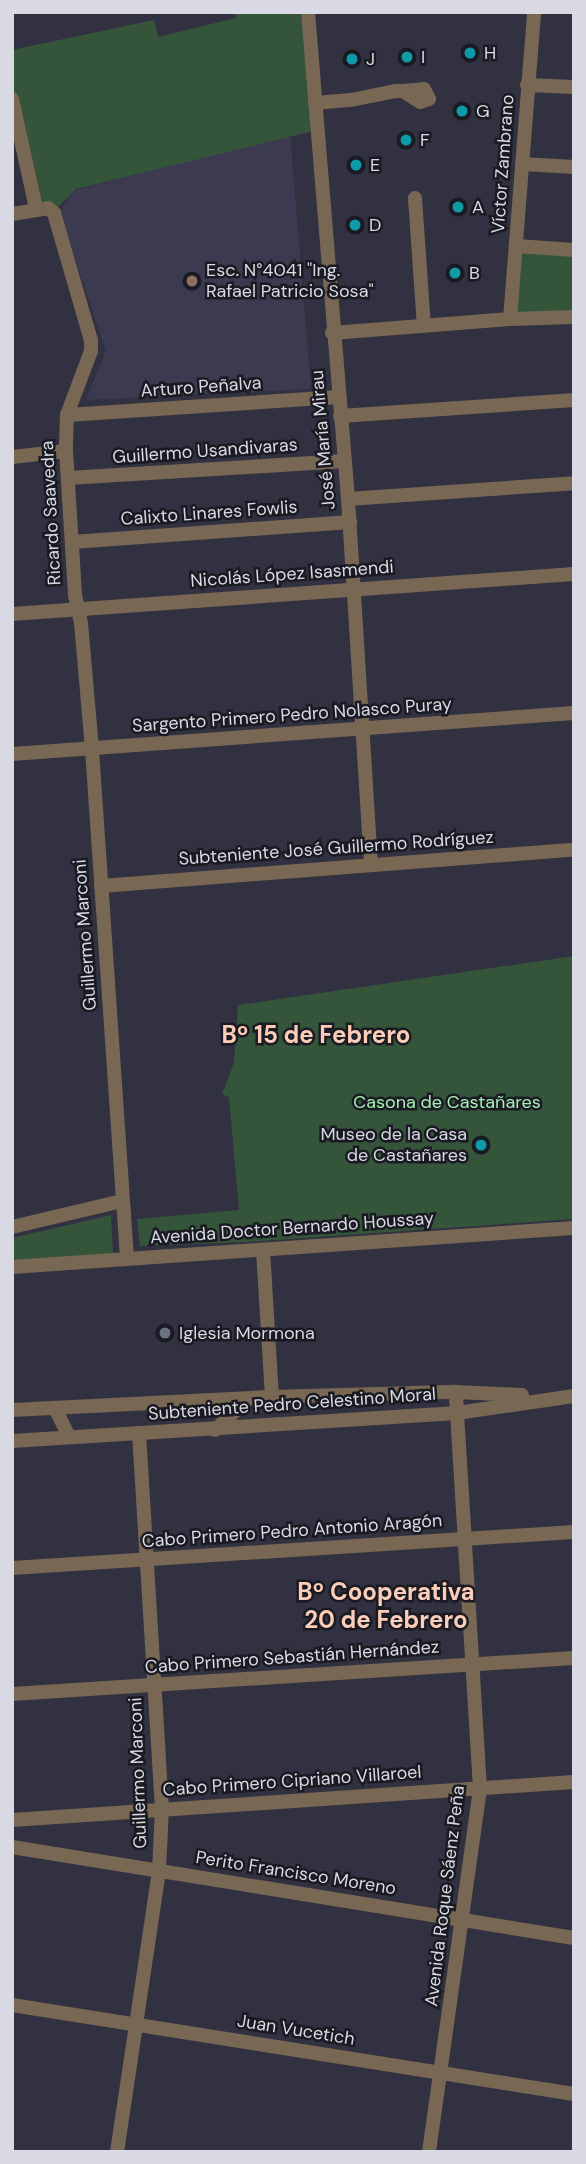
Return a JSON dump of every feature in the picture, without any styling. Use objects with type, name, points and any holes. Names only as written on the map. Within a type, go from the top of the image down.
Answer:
[{"type":"street","name":"José María Mirau","points":[[308,12],[332,333],[350,523],[371,864]]},
{"type":"street","name":"Víctor Zambrano","points":[[510,319],[534,12]]},
{"type":"street","points":[[527,85],[574,87]]},
{"type":"street","points":[[315,103],[403,91]]},
{"type":"street","points":[[12,99],[36,208],[12,214]]},
{"type":"street","points":[[522,164],[574,167]]},
{"type":"street","points":[[415,198],[425,326]]},
{"type":"street","name":"Ricardo Saavedra","points":[[36,208],[48,208],[54,213],[91,340],[91,351],[67,415],[66,451],[75,595],[79,609]]},
{"type":"street","points":[[517,246],[574,250]]},
{"type":"street","points":[[332,333],[510,319],[574,317]]},
{"type":"street","name":"Arturo Peñalva","points":[[67,415],[338,397]]},
{"type":"street","points":[[340,416],[574,400]]},
{"type":"street","points":[[12,457],[66,451]]},
{"type":"street","name":"Guillermo Usandivaras","points":[[68,478],[344,461]]},
{"type":"street","points":[[348,499],[574,483]]},
{"type":"street","name":"Calixto Linares Fowlis","points":[[72,542],[350,523]]},
{"type":"street","name":"Nicolás López Isasmendi","points":[[12,614],[574,574]]},
{"type":"street","name":"Guillermo Marconi","points":[[79,609],[92,750],[127,1258]]},
{"type":"street","name":"Sargento Primero Pedro Nolasco Puray","points":[[12,754],[574,713]]},
{"type":"street","name":"Subteniente José Guillermo Rodríguez","points":[[101,886],[574,850]]},
{"type":"street","points":[[12,1227],[122,1201]]},
{"type":"street","name":"Avenida Doctor Bernardo Houssay","points":[[12,1267],[574,1228]]},
{"type":"street","points":[[263,1250],[272,1397]]},
{"type":"street","points":[[12,1410],[272,1397],[456,1392],[551,1397]]},
{"type":"street","name":"Avenida Roque Sáenz Peña","points":[[429,2152],[464,1920],[480,1789],[456,1392]]},
{"type":"street","name":"Subteniente Pedro Celestino Moral","points":[[12,1441],[457,1413],[551,1397],[574,1396]]},
{"type":"street","points":[[215,1430],[248,1399]]},
{"type":"street","points":[[55,1408],[69,1437]]},
{"type":"street","name":"Guillermo Marconi","points":[[117,2152],[159,1870],[162,1809],[139,1433]]},
{"type":"street","name":"Cabo Primero Pedro Antonio Aragón","points":[[12,1569],[574,1532]]},
{"type":"street","name":"Cabo Primero Sebastián Hernández","points":[[12,1694],[574,1658]]},
{"type":"street","name":"Cabo Primero Cipriano Villaroel","points":[[12,1820],[574,1782]]},
{"type":"street","name":"Perito Francisco Moreno","points":[[12,1847],[574,1938]]},
{"type":"street","name":"Juan Vucetich","points":[[12,2005],[574,2094]]},
{"type":"shaded area","name":"Esc. N°4041 \"Ing. Rafael Patricio Sosa\"","points":[[290,134],[311,389],[86,400],[106,351],[59,211],[76,190]]},
{"type":"green space","points":[[235,12],[305,12],[317,130],[76,189],[56,209],[36,208],[12,99],[12,50],[154,20],[158,37],[236,18]]},
{"type":"green space","points":[[517,246],[574,250],[574,316],[510,319]]},
{"type":"green space","name":"Casona de Castañares","points":[[574,956],[574,1219],[246,1242],[140,1246],[137,1219],[239,1210],[229,1097],[222,1094],[234,1063],[238,1005]]},
{"type":"green space","points":[[111,1215],[113,1254],[12,1262],[12,1238]]},
{"type":"place","name":"H","points":[[470,53]]},
{"type":"place","name":"I","points":[[407,57]]},
{"type":"place","name":"J","points":[[352,59]]},
{"type":"place","name":"G","points":[[462,111]]},
{"type":"place","name":"F","points":[[406,140]]},
{"type":"place","name":"E","points":[[356,165]]},
{"type":"place","name":"A","points":[[458,207]]},
{"type":"place","name":"D","points":[[355,225]]},
{"type":"place","name":"B","points":[[455,273]]},
{"type":"place","name":"Esc. N°4041 \"Ing. Rafael Patricio Sosa\"","points":[[192,281]]},
{"type":"place","name":"Museo de la Casa de Castañares","points":[[481,1145]]},
{"type":"place","name":"Iglesia Mormona","points":[[165,1333]]},
{"type":"district","name":"Bº 15 de Febrero","points":[[316,1035]]},
{"type":"district","name":"Bº Cooperativa 20 de Febrero","points":[[386,1606]]}]
